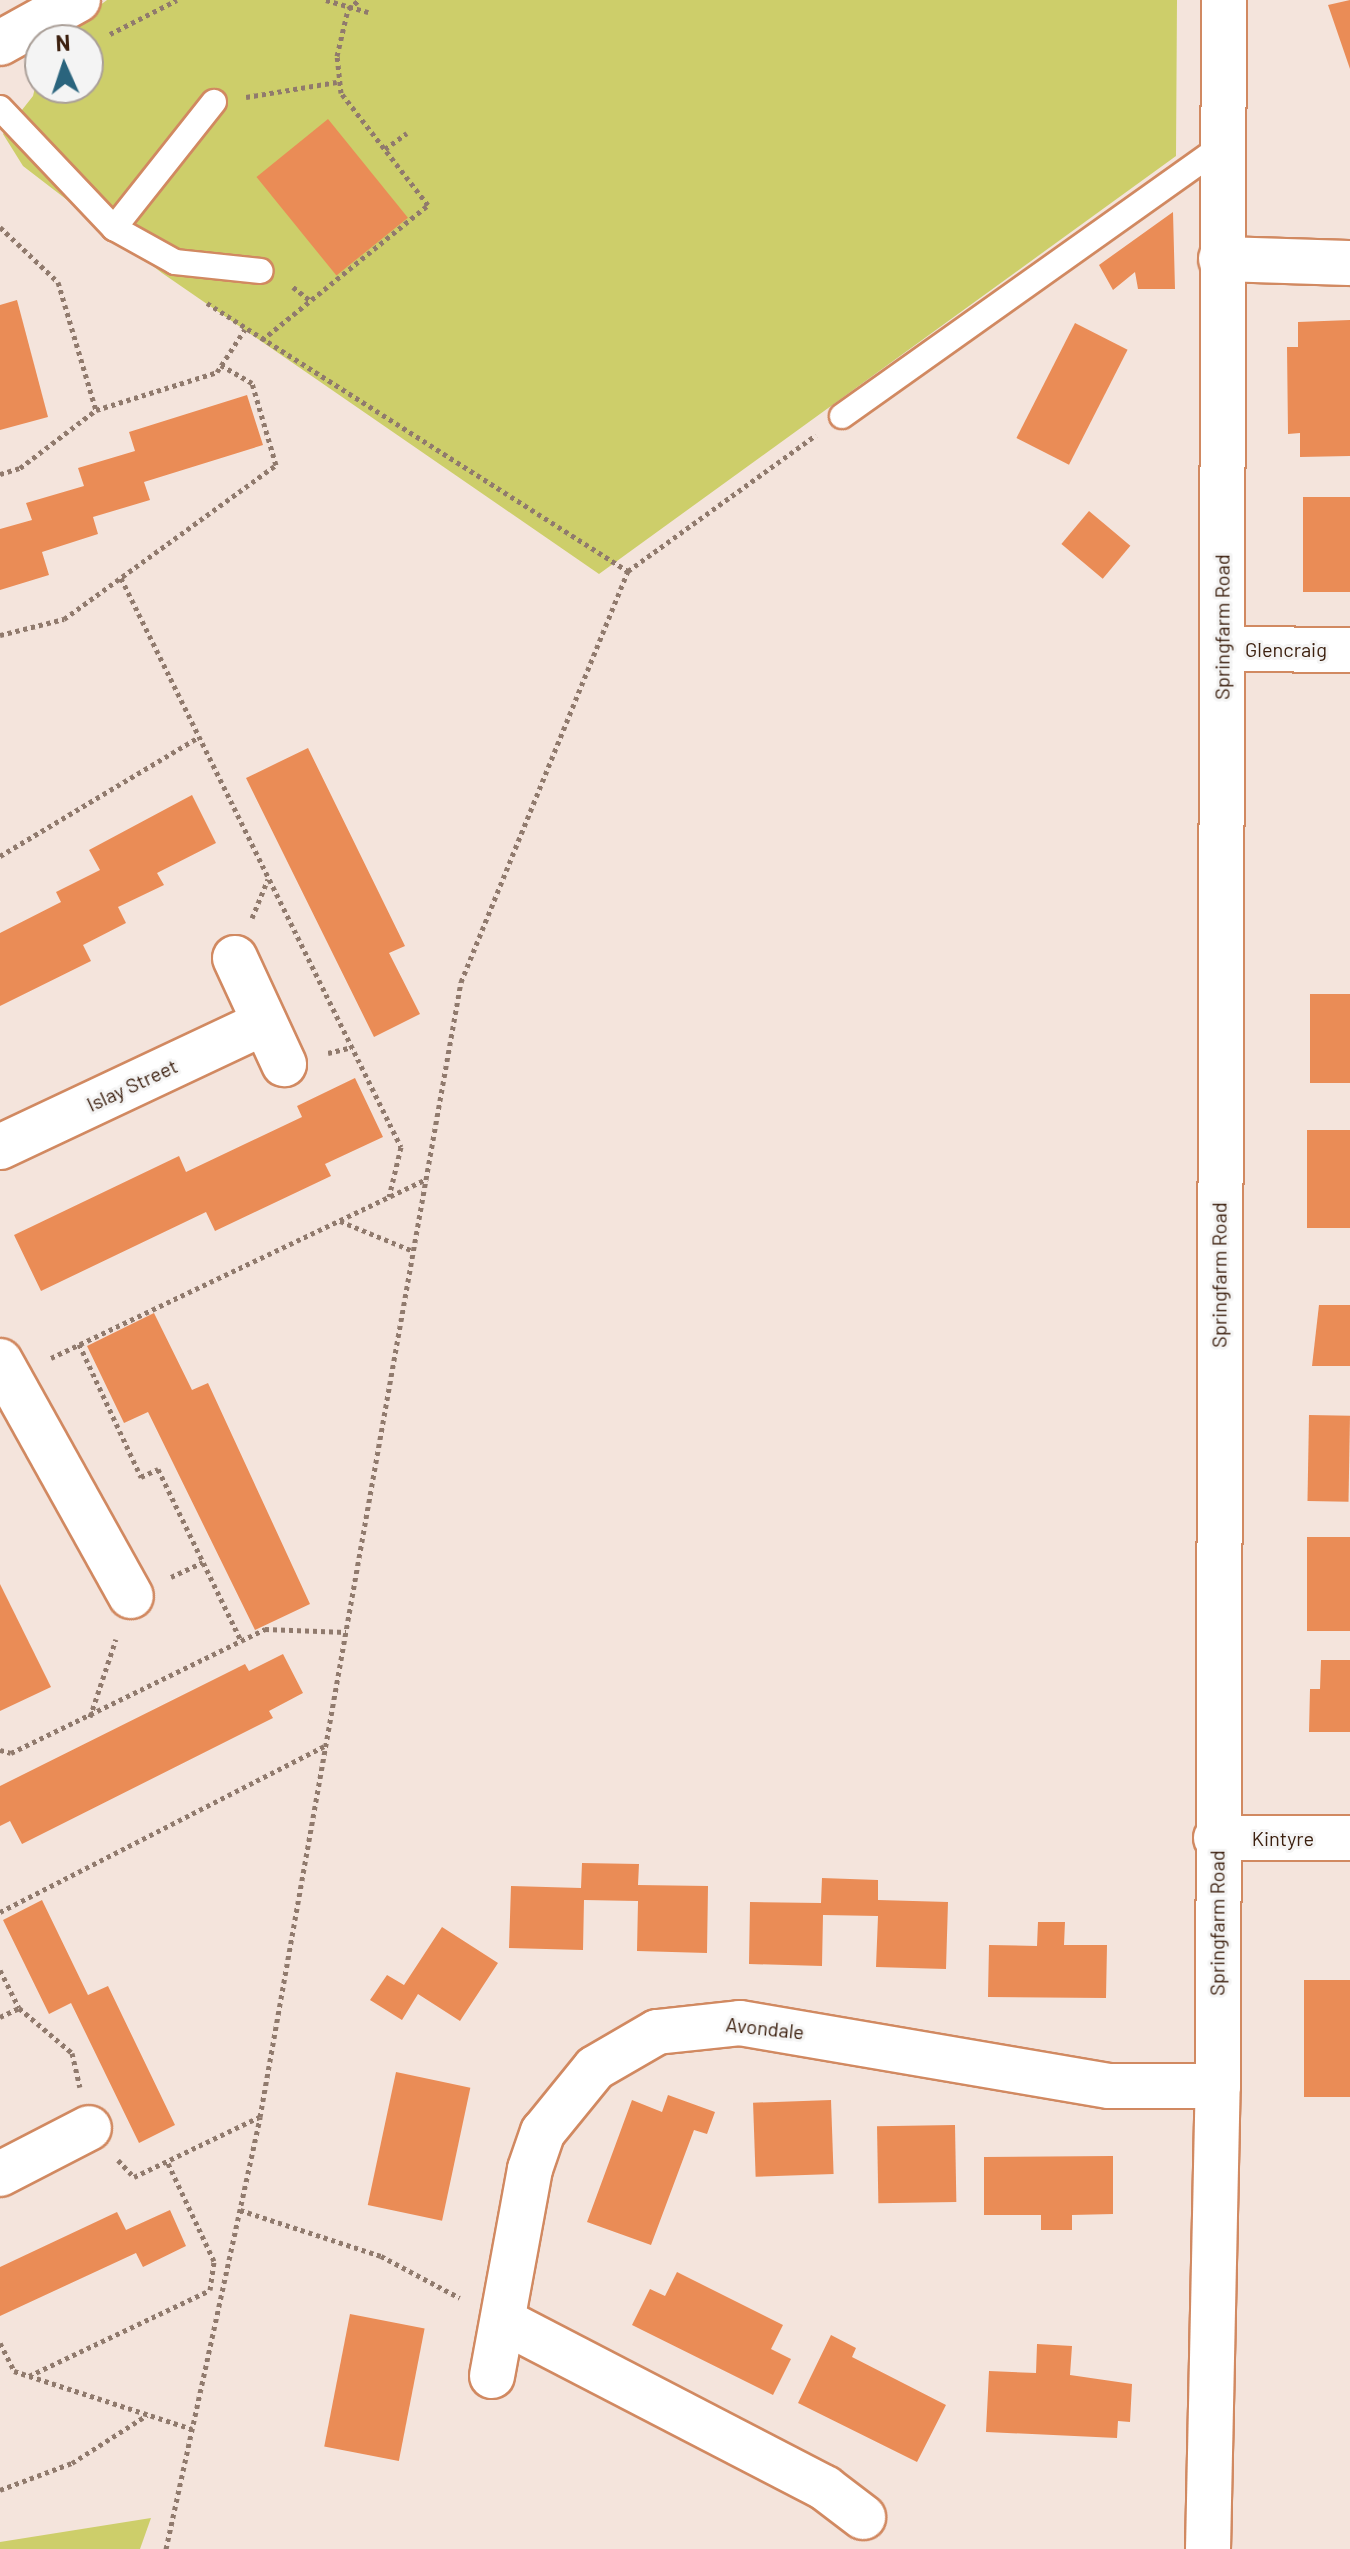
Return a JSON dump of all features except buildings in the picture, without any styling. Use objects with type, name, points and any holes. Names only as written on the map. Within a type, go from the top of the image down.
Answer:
[{"type":"street","points":[[0,43],[78,0]]},
{"type":"street","name":"Springfarm Road","points":[[1208,2549],[1218,2086],[1216,1838],[1224,0]]},
{"type":"street","points":[[1221,259],[1350,263]]},
{"type":"street","name":"Glencraig","points":[[1222,649],[1350,650]]},
{"type":"street","points":[[235,958],[284,1064]]},
{"type":"street","name":"Islay Street","points":[[0,1147],[264,1023]]},
{"type":"street","points":[[7,1368],[131,1596]]},
{"type":"street","name":"Kintyre","points":[[1216,1838],[1350,1838]]},
{"type":"street","name":"Avondale","points":[[492,2376],[543,2132],[595,2068],[657,2032],[740,2023],[1109,2086],[1218,2086]]},
{"type":"street","points":[[0,2174],[89,2128]]},
{"type":"street","points":[[503,2321],[825,2488],[863,2517]]},
{"type":"lane","points":[[114,228],[214,102]]},
{"type":"lane","points":[[0,108],[114,228],[175,262],[261,271]]},
{"type":"lane","points":[[842,416],[1222,146]]},
{"type":"path","points":[[104,38],[177,0]]},
{"type":"path","points":[[326,0],[348,9],[368,12]]},
{"type":"path","points":[[262,340],[428,205],[337,82],[348,9],[359,0]]},
{"type":"path","points":[[214,102],[337,82]]},
{"type":"path","points":[[385,149],[407,133]]},
{"type":"path","points":[[0,227],[58,282],[96,410]]},
{"type":"path","points":[[175,262],[194,294],[628,571]]},
{"type":"path","points":[[0,474],[20,468],[96,410],[221,365],[245,328]]},
{"type":"path","points":[[0,635],[64,619],[276,465],[252,383],[221,365]]},
{"type":"path","points":[[166,2549],[260,2117],[461,982],[628,571],[842,416]]},
{"type":"path","points":[[121,578],[401,1147],[389,1197]]},
{"type":"path","points":[[0,856],[199,737]]},
{"type":"path","points":[[7,1368],[79,1344],[426,1179]]},
{"type":"path","points":[[339,1221],[413,1251]]},
{"type":"path","points":[[79,1344],[141,1477],[158,1469],[241,1641]]},
{"type":"path","points":[[0,1750],[11,1753],[265,1629],[346,1632]]},
{"type":"path","points":[[0,1912],[325,1746]]},
{"type":"path","points":[[0,1970],[19,2008],[72,2053],[89,2128],[134,2177],[260,2117]]},
{"type":"path","points":[[0,2017],[19,2008]]},
{"type":"path","points":[[29,2376],[210,2290],[214,2261],[167,2161]]},
{"type":"path","points":[[240,2210],[381,2256],[503,2321]]},
{"type":"path","points":[[0,2343],[14,2371],[192,2429]]},
{"type":"path","points":[[0,2490],[72,2463],[148,2415]]},
{"type":"shaded area","points":[[107,0],[1177,0],[1176,156],[599,574],[162,273],[23,166],[3,134],[27,104],[104,104],[104,24],[75,24]]},
{"type":"shaded area","points":[[151,2518],[140,2549],[0,2549],[0,2542]]}]
